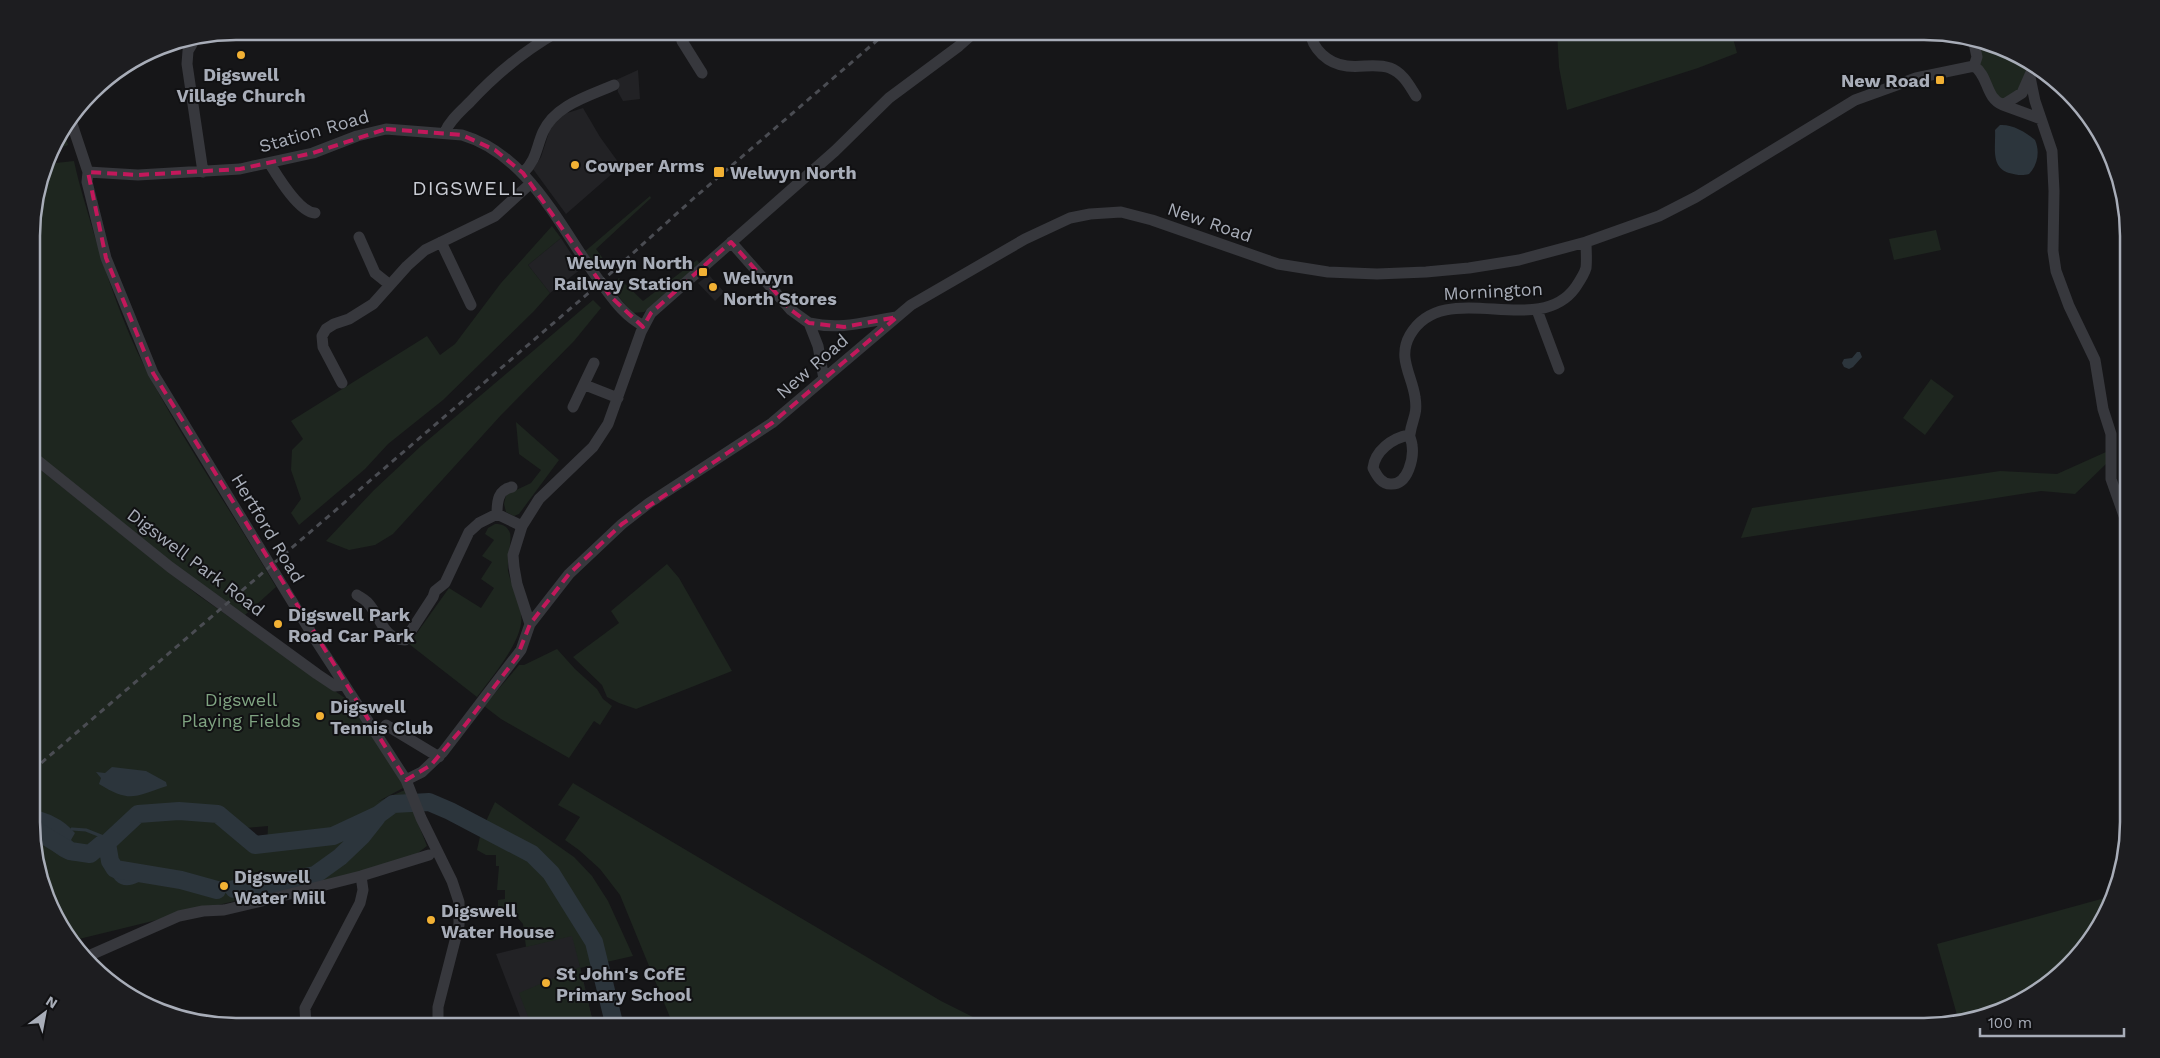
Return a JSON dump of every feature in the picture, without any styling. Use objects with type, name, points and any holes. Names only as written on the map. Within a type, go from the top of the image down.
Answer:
[{"type":"street","points":[[445,132],[458,114],[490,80],[545,40]]},
{"type":"street","points":[[682,40],[702,72]]},
{"type":"street","points":[[530,624],[514,567],[514,555],[522,526],[535,504],[548,489],[593,447],[608,424],[644,326],[651,313],[835,151],[889,98],[966,40]]},
{"type":"street","points":[[1312,40],[1314,46],[1330,60],[1346,66],[1373,64],[1391,68],[1403,77],[1416,96]]},
{"type":"street","points":[[191,45],[188,51],[187,64],[203,172]]},
{"type":"street","points":[[1975,47],[1977,57],[1974,66],[1982,74],[1992,97],[2003,104],[2041,119]]},
{"type":"street","name":"New Road","points":[[406,780],[422,772],[439,757],[517,657],[530,624],[569,574],[622,524],[772,423],[916,302],[1025,239],[1070,218],[1090,214],[1121,212],[1152,220],[1278,264],[1328,272],[1377,274],[1469,268],[1519,260],[1586,242],[1659,216],[1696,197],[1855,100],[1916,78],[1974,66]]},
{"type":"street","points":[[2003,104],[2022,93],[2032,72]]},
{"type":"street","points":[[2032,72],[2041,119],[2052,151],[2056,271],[2069,306],[2094,360],[2103,409],[2111,434],[2110,479],[2120,506]]},
{"type":"street","points":[[523,173],[534,160],[542,134],[553,116],[614,85]]},
{"type":"street","name":"Hertford Road","points":[[73,127],[88,172],[87,182],[106,258],[153,373],[344,685],[406,780],[421,818],[452,881],[459,902],[459,925],[444,978],[437,1018]]},
{"type":"street","name":"Station Road","points":[[88,172],[120,174],[203,172],[270,164],[313,153],[371,131],[386,128],[462,135],[486,144],[523,173],[610,296],[633,320],[644,326]]},
{"type":"street","points":[[270,164],[298,203],[308,212],[315,213]]},
{"type":"street","points":[[342,383],[323,347],[324,332],[329,326],[349,319],[373,304],[407,266],[425,250],[495,216],[531,183]]},
{"type":"street","points":[[358,237],[375,273],[390,285]]},
{"type":"street","points":[[441,242],[471,305]]},
{"type":"street","points":[[731,242],[791,310],[809,323],[828,327],[844,326],[897,317]]},
{"type":"street","name":"Mornington","points":[[1409,435],[1416,410],[1415,396],[1406,370],[1405,351],[1407,342],[1418,325],[1438,311],[1475,308],[1537,310],[1555,304],[1569,296],[1586,269],[1586,242]]},
{"type":"street","points":[[1537,310],[1559,369]]},
{"type":"street","points":[[809,323],[818,346],[824,379]]},
{"type":"street","points":[[572,407],[585,385],[594,363]]},
{"type":"street","points":[[585,385],[618,398]]},
{"type":"street","name":"Digswell Park Road","points":[[40,462],[170,567],[335,686],[344,685]]},
{"type":"street","points":[[496,514],[499,495],[506,488],[512,486]]},
{"type":"street","points":[[496,514],[522,526]]},
{"type":"street","points":[[357,595],[367,602],[389,635],[397,640],[405,640],[435,591],[445,583],[469,532],[479,523],[496,514]]},
{"type":"street","points":[[386,725],[439,757]]},
{"type":"street","points":[[92,954],[179,916],[203,911],[224,910],[361,876],[428,855]]},
{"type":"street","points":[[306,1018],[305,1008],[360,903],[363,890],[361,876]]},
{"type":"highlighted area","points":[[386,129],[462,135],[495,150],[523,173],[610,296],[643,327],[651,313],[731,242],[791,310],[809,323],[844,327],[897,317],[772,423],[622,524],[569,574],[530,624],[517,657],[466,724],[431,765],[406,780],[153,373],[106,258],[88,172],[138,175],[240,169],[313,153]]},
{"type":"shaded area","points":[[638,70],[640,99],[623,101],[618,92],[616,80]]},
{"type":"shaded area","points":[[583,108],[600,137],[621,166],[566,214],[533,169],[541,157],[552,123],[561,115]]},
{"type":"shaded area","points":[[2000,125],[2019,129],[2035,140],[2037,158],[2029,174],[2009,173],[2003,170],[1996,161],[1995,130]]},
{"type":"shaded area","points":[[561,238],[581,269],[550,293],[528,265]]},
{"type":"shaded area","points":[[709,275],[724,292],[715,301],[698,283]]},
{"type":"shaded area","points":[[1857,352],[1860,352],[1862,357],[1853,367],[1849,369],[1844,367],[1842,363],[1844,359],[1852,358]]},
{"type":"shaded area","points":[[112,767],[146,771],[166,782],[167,786],[139,795],[125,796],[118,794],[99,784],[101,778],[96,772],[105,773]]},
{"type":"shaded area","points":[[40,811],[51,815],[66,824],[75,833],[71,840],[82,850],[91,854],[83,859],[74,861],[59,855],[44,843],[40,835]]},
{"type":"shaded area","points":[[110,861],[114,865],[151,871],[151,874],[137,883],[125,885],[114,879],[110,873],[107,864]]},
{"type":"shaded area","name":"St John's CofE Primary School","points":[[573,935],[592,1018],[521,1018],[496,954]]},
{"type":"green space","points":[[1558,40],[1733,40],[1737,53],[1698,68],[1567,110],[1559,67]]},
{"type":"green space","points":[[1975,47],[2011,60],[2032,72],[2030,77],[2003,105],[1982,74]]},
{"type":"green space","points":[[66,138],[68,145],[61,148]]},
{"type":"green space","points":[[74,161],[106,271],[126,326],[142,362],[181,432],[276,587],[245,615],[173,564],[40,456],[40,223],[44,197],[54,163]]},
{"type":"green space","points":[[650,196],[651,198],[596,249],[604,260],[594,268],[583,253]]},
{"type":"green space","points":[[552,226],[561,238],[528,265],[550,293],[443,400],[388,444],[365,469],[299,525],[291,513],[301,499],[291,470],[292,450],[303,439],[291,421],[427,336],[440,355],[455,344],[501,283]]},
{"type":"green space","points":[[1936,230],[1941,250],[1894,260],[1889,239]]},
{"type":"green space","points":[[697,260],[700,264],[644,312],[632,313],[610,286],[619,278],[643,301]]},
{"type":"green space","points":[[593,300],[601,308],[574,341],[502,414],[393,534],[375,545],[349,550],[326,541],[374,490],[421,446]]},
{"type":"green space","points":[[1931,379],[1954,396],[1925,435],[1903,418]]},
{"type":"green space","points":[[516,422],[559,460],[519,514],[514,516],[506,512],[504,504],[506,495],[531,483],[541,470],[519,454]]},
{"type":"green space","points":[[2106,452],[2106,464],[2075,494],[2041,491],[1741,538],[1752,508],[2000,471],[2057,474]]},
{"type":"green space","name":"Digswell Playing Fields","points":[[40,469],[198,595],[352,703],[405,787],[377,802],[405,790],[427,846],[414,856],[359,874],[274,890],[79,939],[60,909],[50,885],[40,835]],"holes":[[[268,826],[267,846],[254,846],[234,829]]]},
{"type":"green space","points":[[495,524],[504,526],[510,533],[508,571],[521,611],[521,624],[519,633],[509,653],[477,697],[409,644],[449,588],[481,608],[494,588],[481,579],[492,562],[482,556],[494,540],[485,534],[488,528]]},
{"type":"green space","points":[[667,564],[679,578],[732,671],[636,709],[607,697],[602,685],[573,657],[619,623],[611,611]]},
{"type":"green space","points":[[557,649],[597,689],[603,699],[612,706],[600,725],[594,721],[569,758],[501,719],[484,706],[519,665],[524,665]]},
{"type":"green space","points":[[573,783],[941,1001],[975,1018],[670,1018],[620,895],[600,869],[565,840],[580,817],[558,805]]},
{"type":"green space","points":[[495,802],[574,857],[592,876],[608,901],[633,956],[580,968],[592,1018],[529,1018],[519,993],[580,967],[572,936],[526,947],[523,924],[517,917],[498,917],[498,900],[505,899],[505,890],[497,890],[499,866],[496,866],[496,855],[486,855],[477,850],[481,832]]},
{"type":"green space","points":[[2105,898],[2087,931],[2063,961],[2022,992],[1987,1008],[1957,1015],[1937,944]]},
{"type":"waterway","points":[[40,833],[70,851],[90,854],[102,844],[107,843],[138,814],[179,811],[218,814],[255,845],[333,836],[378,815],[393,804],[429,802],[532,854],[551,873],[594,942],[613,1018]]},
{"type":"waterway","points":[[234,889],[252,888],[315,875],[340,857],[362,836],[377,817]]},
{"type":"waterway","points":[[72,829],[86,830],[106,838],[107,843]]},
{"type":"waterway","points":[[107,843],[110,861],[115,869],[181,880],[217,890]]},
{"type":"railway","points":[[40,764],[592,290],[694,198],[878,40]]},
{"type":"place","name":"Digswell Village Church","points":[[241,55]]},
{"type":"place","name":"New Road","points":[[1940,80]]},
{"type":"place","name":"Cowper Arms","points":[[575,165]]},
{"type":"place","name":"Welwyn North","points":[[719,172]]},
{"type":"place","name":"Welwyn North Railway Station","points":[[703,272]]},
{"type":"place","name":"Welwyn North Stores","points":[[713,287]]},
{"type":"place","name":"Digswell Park Road Car Park","points":[[278,624]]},
{"type":"place","name":"Digswell Tennis Club","points":[[320,716]]},
{"type":"place","name":"Digswell Water Mill","points":[[224,886]]},
{"type":"place","name":"Digswell Water House","points":[[431,920]]},
{"type":"place","name":"St John's CofE Primary School","points":[[546,983]]},
{"type":"district","name":"DIGSWELL","points":[[468,188]]}]
